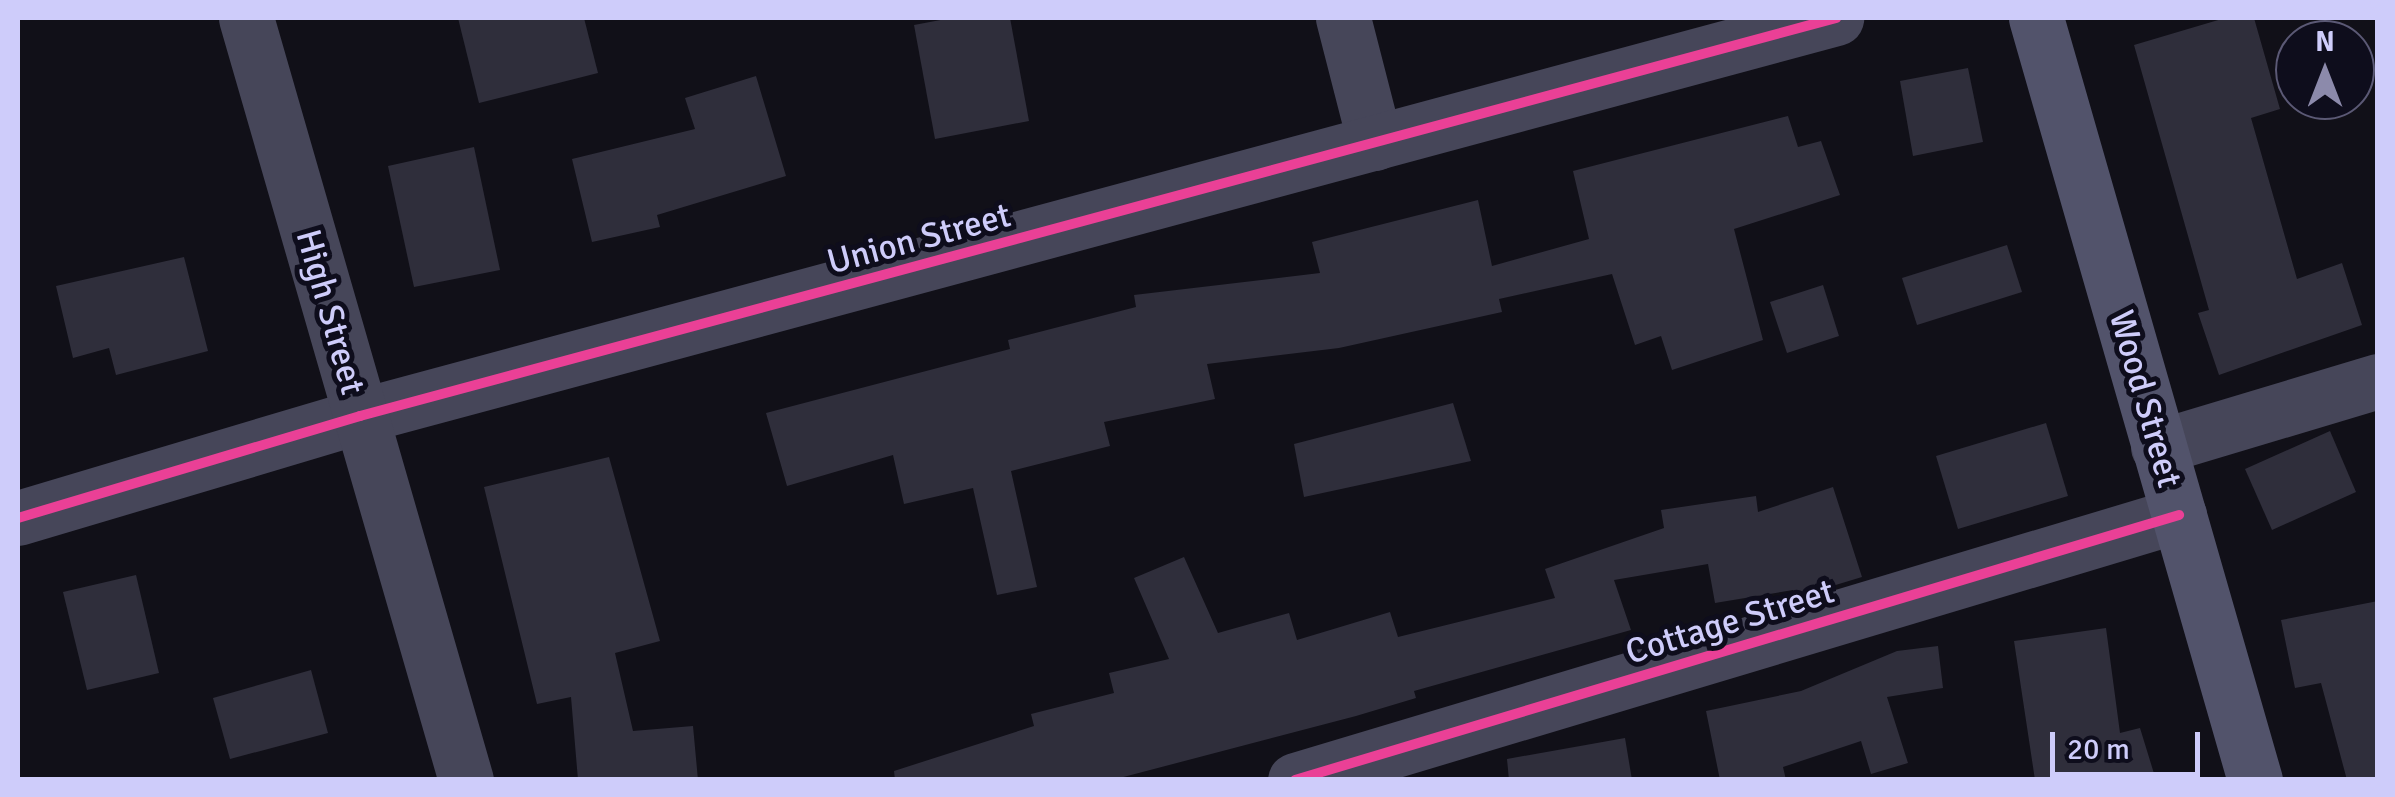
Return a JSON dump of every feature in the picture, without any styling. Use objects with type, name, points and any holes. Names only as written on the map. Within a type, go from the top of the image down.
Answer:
[{"type":"main road","name":"Wood Street","points":[[2036,18],[2255,780]]},
{"type":"street","name":"High Street","points":[[246,18],[466,780]]},
{"type":"street","points":[[1343,18],[1375,143]]},
{"type":"street","name":"Union Street","points":[[18,518],[360,416],[1836,18]]},
{"type":"street","points":[[2158,448],[2378,380]]},
{"type":"street","name":"Cottage Street","points":[[1295,780],[2180,515]]},
{"type":"building","points":[[458,18],[584,18],[598,73],[479,103]]},
{"type":"building","points":[[951,18],[1010,18],[1029,121],[935,139],[914,25]]},
{"type":"building","points":[[2225,18],[2254,18],[2275,92],[2275,111],[2251,118],[2297,279],[2342,263],[2362,325],[2219,375],[2198,313],[2209,310],[2134,45]]},
{"type":"building","points":[[1968,68],[1983,142],[1913,156],[1900,81]]},
{"type":"building","points":[[756,76],[786,176],[657,215],[660,227],[592,242],[572,159],[695,129],[685,98]]},
{"type":"building","points":[[1788,116],[1798,147],[1821,141],[1840,195],[1734,229],[1763,340],[1672,370],[1661,336],[1635,345],[1612,274],[1499,299],[1502,312],[1339,348],[1207,364],[1215,399],[1104,422],[1110,446],[1011,471],[1037,587],[997,595],[973,488],[904,504],[893,455],[787,486],[766,413],[1010,349],[1008,340],[1136,307],[1134,295],[1320,273],[1312,242],[1478,200],[1492,266],[1589,239],[1573,171]]},
{"type":"building","points":[[474,147],[500,270],[414,287],[388,166]]},
{"type":"building","points":[[2007,245],[2022,292],[1917,325],[1902,278]]},
{"type":"building","points":[[184,257],[208,351],[116,375],[109,348],[73,358],[56,286]]},
{"type":"building","points":[[1823,285],[1839,336],[1787,353],[1770,302]]},
{"type":"building","points":[[1453,403],[1471,461],[1304,497],[1294,444]]},
{"type":"building","points":[[2046,423],[2068,496],[1958,529],[1936,456]]},
{"type":"building","points":[[2330,431],[2356,492],[2272,530],[2245,469]]},
{"type":"building","points":[[609,457],[660,641],[615,653],[633,731],[693,726],[698,780],[578,780],[571,697],[537,704],[484,487]]},
{"type":"building","points":[[1833,487],[1862,577],[1796,597],[1793,590],[1715,603],[1708,564],[1614,580],[1631,630],[1414,691],[1416,698],[1356,716],[1112,780],[895,780],[894,771],[1034,726],[1031,714],[1114,693],[1109,673],[1169,659],[1134,578],[1184,557],[1218,633],[1289,613],[1297,640],[1390,612],[1398,637],[1555,598],[1545,569],[1664,528],[1661,510],[1756,496],[1758,512]]},
{"type":"building","points":[[136,575],[159,673],[87,690],[63,592]]},
{"type":"building","points":[[2378,601],[2378,780],[2347,780],[2321,683],[2295,688],[2281,620]]},
{"type":"building","points":[[2106,628],[2120,733],[2140,728],[2156,780],[2035,780],[2014,641]]},
{"type":"building","points":[[1938,646],[1943,688],[1887,697],[1908,763],[1871,774],[1861,741],[1783,767],[1786,780],[1720,780],[1706,711],[1801,691],[1897,651]]},
{"type":"building","points":[[311,670],[328,733],[230,759],[213,698]]},
{"type":"building","points":[[1625,738],[1632,780],[1509,780],[1507,759]]},
{"type":"cycle path","points":[[18,518],[360,416],[1836,18]]},
{"type":"cycle path","points":[[1295,780],[2179,515]]}]
